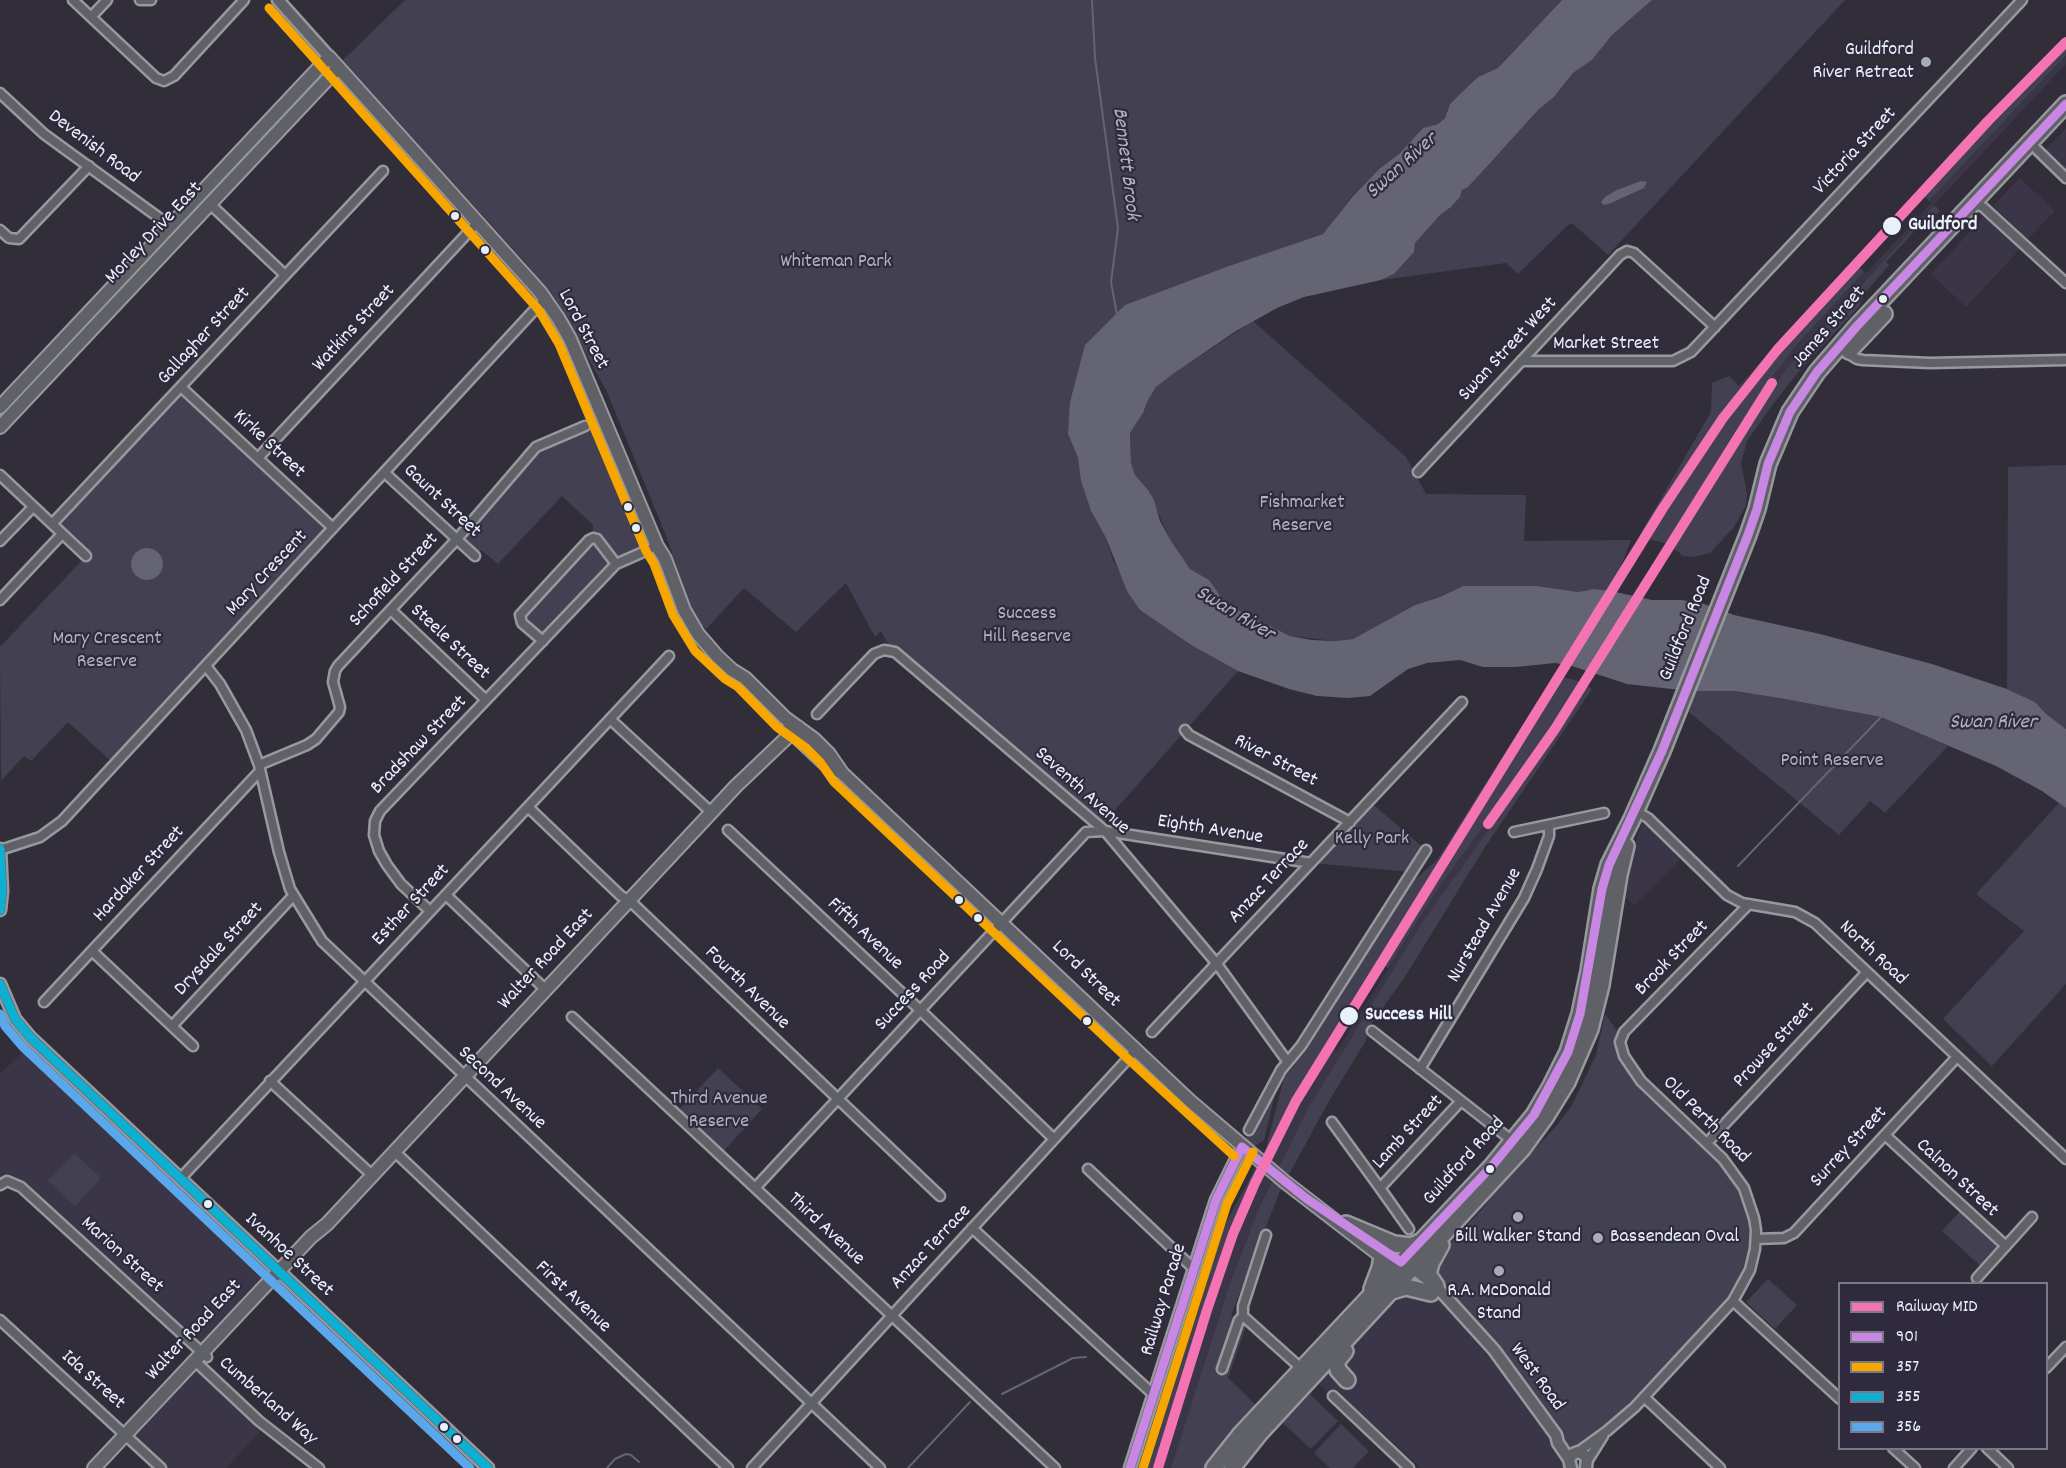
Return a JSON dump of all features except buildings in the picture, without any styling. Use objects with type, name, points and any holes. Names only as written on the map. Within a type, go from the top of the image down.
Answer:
[{"type":"highway","name":"James Street","points":[[1773,451],[1795,413],[1867,316],[1976,208],[2033,147],[2066,104]]},
{"type":"highway","name":"James Street","points":[[2033,147],[2066,118]]},
{"type":"highway","name":"James Street","points":[[1845,348],[1905,291],[1976,208]]},
{"type":"highway","points":[[1867,316],[1872,318],[1877,316],[1905,291]]},
{"type":"highway","name":"Guildford Road","points":[[1232,1468],[1366,1299],[1448,1229],[1517,1145],[1551,1086],[1568,1052],[1580,1014],[1602,889],[1609,865],[1662,751],[1748,535],[1758,509],[1773,451]]},
{"type":"highway","name":"Guildford Road","points":[[1214,1468],[1241,1434],[1365,1321],[1392,1291],[1420,1242],[1517,1145]]},
{"type":"highway","points":[[1346,1224],[1394,1244],[1410,1246],[1420,1242]]},
{"type":"highway","points":[[1392,1291],[1406,1287],[1434,1289],[1428,1274],[1448,1229]]},
{"type":"highway","points":[[1366,1299],[1374,1286],[1382,1257]]},
{"type":"highway","points":[[1347,1380],[1338,1370],[1337,1361],[1365,1321]]},
{"type":"main road","name":"Lord Street","points":[[329,57],[548,302],[570,339],[657,546],[665,559],[684,610],[698,634],[732,670],[745,678],[785,718],[823,762],[842,773],[1136,1050],[1247,1150],[1382,1257],[1404,1268]]},
{"type":"main road","name":"Morley Drive East","points":[[0,407],[329,57]]},
{"type":"main road","name":"Morley Drive East","points":[[0,428],[338,68]]},
{"type":"main road","name":"Walter Road East","points":[[94,1468],[128,1437],[281,1274],[311,1237],[327,1224],[711,812],[756,765],[795,730]]},
{"type":"main road","name":"Lord Street","points":[[1307,1199],[1346,1224],[1404,1268]]},
{"type":"main road","name":"Walter Road East","points":[[105,1468],[128,1437]]},
{"type":"street","points":[[73,0],[156,78],[164,81],[174,75],[244,0]]},
{"type":"street","points":[[91,17],[107,0]]},
{"type":"street","points":[[140,0],[151,0]]},
{"type":"street","name":"Lord Street","points":[[278,0],[329,57]]},
{"type":"street","name":"Victoria Street","points":[[1715,327],[2022,0]]},
{"type":"street","name":"Devenish Road","points":[[0,93],[44,134],[169,225]]},
{"type":"street","points":[[2033,147],[2066,178]]},
{"type":"street","points":[[0,230],[9,238],[19,239],[88,166]]},
{"type":"street","name":"Gallagher Street","points":[[52,524],[383,171]]},
{"type":"street","points":[[210,204],[285,275]]},
{"type":"street","points":[[1976,208],[2066,283]]},
{"type":"street","name":"Watkins Street","points":[[258,458],[477,223]]},
{"type":"street","name":"Swan Street West","points":[[1418,472],[1620,255],[1627,251],[1634,253],[1715,327]]},
{"type":"street","name":"Mary Crescent","points":[[0,850],[40,837],[62,821],[538,306],[548,302]]},
{"type":"street","name":"Market Street","points":[[1521,361],[1673,361],[1691,352],[1715,327]]},
{"type":"street","points":[[1845,348],[1868,359],[1930,363],[2066,360]]},
{"type":"street","name":"Kirke Street","points":[[181,387],[333,528]]},
{"type":"street","name":"Schofield Street","points":[[259,768],[307,745],[336,717],[340,707],[333,682],[335,671],[457,539],[536,447],[585,426]]},
{"type":"street","name":"Gaunt Street","points":[[385,473],[475,556]]},
{"type":"street","points":[[2,480],[86,556]]},
{"type":"street","points":[[0,541],[33,507]]},
{"type":"street","points":[[0,600],[62,534]]},
{"type":"street","points":[[543,642],[522,623],[520,615],[589,540],[597,539],[616,564]]},
{"type":"street","name":"Bradshaw Street","points":[[430,911],[401,884],[387,865],[374,835],[375,821],[380,811],[616,564],[657,546]]},
{"type":"street","name":"Steele Street","points":[[391,610],[486,700]]},
{"type":"street","name":"Seventh Avenue","points":[[817,714],[874,654],[891,650],[1105,831],[1217,964],[1287,1061]]},
{"type":"street","name":"Esther Street","points":[[180,1179],[669,656]]},
{"type":"street","name":"Second Avenue","points":[[206,666],[238,714],[259,768],[279,852],[293,896],[322,940],[464,1077],[880,1468]]},
{"type":"street","name":"Anzac Terrace","points":[[1152,1032],[1462,702]]},
{"type":"street","points":[[610,719],[711,812]]},
{"type":"street","name":"River Street","points":[[1185,730],[1189,735],[1350,822]]},
{"type":"street","name":"Hardaker Street","points":[[44,1002],[259,768]]},
{"type":"street","name":"Fourth Avenue","points":[[528,807],[940,1196]]},
{"type":"street","points":[[1514,832],[1604,813]]},
{"type":"street","name":"North Road","points":[[1634,815],[1648,818],[1727,896],[1749,904],[1789,910],[1808,918],[2066,1159]]},
{"type":"street","name":"Nurstead Avenue","points":[[1420,1069],[1524,898],[1538,869],[1549,836],[1549,825]]},
{"type":"street","name":"Fifth Avenue","points":[[728,830],[1054,1139]]},
{"type":"street","name":"Eighth Avenue","points":[[1105,831],[1311,863]]},
{"type":"street","name":"Success Road","points":[[755,1188],[1086,832],[1105,831]]},
{"type":"street","points":[[0,850],[2,891],[0,910]]},
{"type":"street","points":[[1249,1130],[1281,1070],[1301,1046],[1426,850]]},
{"type":"street","points":[[446,894],[546,990]]},
{"type":"street","name":"Drysdale Street","points":[[171,1026],[293,896]]},
{"type":"street","name":"Brook Street","points":[[1621,1036],[1749,904]]},
{"type":"street","points":[[92,951],[194,1046]]},
{"type":"street","name":"Prowse Street","points":[[1707,1143],[1867,972]]},
{"type":"street","name":"Ivanhoe Street","points":[[0,984],[8,1007],[23,1029],[488,1468]]},
{"type":"street","name":"Third Avenue","points":[[572,1017],[1055,1468]]},
{"type":"street","points":[[1372,1031],[1517,1145]]},
{"type":"street","name":"Old Perth Road","points":[[1572,1461],[1644,1398],[1733,1301],[1750,1270],[1756,1239],[1754,1218],[1744,1188],[1732,1169],[1641,1081],[1624,1056],[1620,1046],[1621,1036]]},
{"type":"street","name":"Anzac Terrace","points":[[752,1468],[1136,1050]]},
{"type":"street","name":"Surrey Street","points":[[1756,1239],[1784,1238],[1794,1233],[1957,1057]]},
{"type":"street","points":[[270,1081],[372,1174]]},
{"type":"street","name":"Lamb Street","points":[[1380,1188],[1461,1101]]},
{"type":"street","name":"Lamb Street","points":[[1332,1122],[1409,1228]]},
{"type":"street","name":"Calnon Street","points":[[1885,1135],[2006,1246]]},
{"type":"street","name":"Railway Parade","points":[[1130,1468],[1216,1200],[1247,1150]]},
{"type":"street","name":"First Avenue","points":[[394,1151],[728,1468]]},
{"type":"street","points":[[1088,1169],[1194,1268]]},
{"type":"street","name":"Marion Street","points":[[0,1185],[12,1182],[21,1187],[201,1359]]},
{"type":"street","points":[[1977,1278],[2032,1217]]},
{"type":"street","points":[[972,1228],[1154,1395]]},
{"type":"street","points":[[1222,1370],[1239,1320],[1243,1316],[1243,1306],[1266,1235]]},
{"type":"street","name":"West Road","points":[[1404,1268],[1434,1289],[1494,1350],[1556,1435],[1558,1443],[1572,1461]]},
{"type":"street","points":[[1733,1301],[1838,1398]]},
{"type":"street","points":[[1243,1316],[1307,1374]]},
{"type":"street","name":"Ida Street","points":[[0,1320],[161,1468]]},
{"type":"street","points":[[2048,1366],[2066,1347]]},
{"type":"street","name":"Cumberland Way","points":[[201,1359],[259,1420],[319,1468]]},
{"type":"street","points":[[1333,1396],[1409,1468]]},
{"type":"street","points":[[1644,1398],[1720,1468]]},
{"type":"street","name":"Old Perth Road","points":[[1588,1465],[1607,1431]]},
{"type":"street","points":[[1894,1450],[1914,1468]]},
{"type":"street","points":[[1954,1468],[1971,1450]]},
{"type":"street","points":[[1988,1450],[2008,1468]]},
{"type":"street","points":[[1572,1461],[1586,1455],[1588,1465]]},
{"type":"shaded area","points":[[2066,36],[2066,47],[1856,265],[1858,266],[1822,303],[1756,381],[1706,448],[1648,539],[1644,536],[1684,468],[1740,387],[1766,356],[1990,112]]},
{"type":"shaded area","points":[[2066,55],[2066,64],[1934,205],[1787,368],[1671,546],[1669,544],[1721,454],[1782,362]]},
{"type":"shaded area","points":[[2066,128],[2066,170],[2045,150]]},
{"type":"shaded area","points":[[2020,178],[2055,211],[2028,239],[1993,206]]},
{"type":"shaded area","points":[[1986,214],[2022,247],[1966,307],[1931,274]]},
{"type":"shaded area","points":[[1547,690],[1551,693],[1330,1046],[1337,1051],[1437,890],[1542,746],[1571,701],[1574,703],[1524,781],[1421,924],[1307,1110],[1259,1208],[1230,1283],[1171,1468],[1154,1468],[1233,1224],[1271,1141],[1326,1044]]},
{"type":"shaded area","points":[[1645,816],[1685,854],[1634,905],[1620,893],[1624,873]]},
{"type":"shaded area","points":[[25,1050],[250,1260],[267,1262],[278,1272],[202,1352],[21,1187],[0,1182],[0,1074]]},
{"type":"shaded area","points":[[1392,1291],[1431,1293],[1462,1316],[1556,1435],[1567,1468],[1421,1468],[1382,1432],[1339,1402],[1311,1378]]},
{"type":"shaded area","points":[[200,1365],[266,1426],[226,1468],[161,1468],[131,1440]]},
{"type":"green space","name":"Whiteman Park","points":[[405,0],[1562,0],[1498,68],[1478,77],[1450,104],[1445,118],[1438,124],[1423,128],[1399,154],[1379,169],[1353,195],[1323,234],[1204,275],[1068,434],[1078,458],[1081,481],[1091,511],[1106,538],[1113,560],[1140,610],[1191,645],[1238,671],[1100,827],[891,650],[881,631],[875,637],[846,583],[796,632],[744,588],[706,629],[693,616],[667,538],[607,392],[559,306],[525,262],[342,61]]},
{"type":"green space","points":[[1652,0],[1845,0],[1608,255],[1572,223],[1518,274],[1506,263],[1381,280],[1394,274],[1414,252],[1415,243],[1460,197],[1462,190],[1468,187],[1539,109],[1554,97],[1573,73],[1592,60],[1612,35]]},
{"type":"green space","points":[[2066,47],[2066,55],[1929,201],[1924,196]]},
{"type":"green space","points":[[1934,205],[1940,211],[1924,226],[1921,224],[1886,262],[1889,265],[1864,294],[1859,307],[1800,370],[1747,441],[1741,463],[1747,493],[1746,505],[1734,527],[1710,553],[1693,557],[1683,556],[1671,546],[1787,368]]},
{"type":"green space","points":[[1858,266],[1864,272],[1795,347],[1762,390],[1721,454],[1669,544],[1648,539],[1706,448],[1756,381],[1822,303]]},
{"type":"green space","name":"Fishmarket Reserve","points":[[1253,321],[1406,457],[1426,494],[1526,495],[1524,541],[1631,540],[1611,591],[1594,589],[1578,592],[1537,586],[1463,586],[1415,605],[1353,639],[1335,641],[1290,636],[1226,604],[1209,580],[1190,569],[1171,542],[1148,490],[1135,476],[1131,463],[1130,433],[1156,387]]},
{"type":"green space","points":[[1766,356],[1740,387],[1684,468],[1644,536],[1642,531],[1711,412],[1712,383],[1729,376],[1739,386]]},
{"type":"green space","name":"Mary Crescent Reserve","points":[[181,387],[333,528],[114,764],[68,722],[31,761],[24,756],[1,781],[0,647],[85,557],[52,524]],"holes":[[[150,548],[159,553],[153,579],[143,579],[132,563],[135,554]]]},
{"type":"green space","points":[[605,422],[657,546],[616,564],[543,641],[519,619],[593,538],[593,525],[562,496],[498,564],[481,550],[475,556],[457,539],[536,447],[585,426]]},
{"type":"green space","points":[[2066,465],[2066,729],[2035,702],[2007,689],[2008,467]]},
{"type":"green space","points":[[1560,677],[1582,683],[1542,746],[1437,890],[1388,968],[1381,964],[1483,804]]},
{"type":"green space","points":[[1552,682],[1326,1044],[1271,1141],[1233,1224],[1154,1468],[1143,1468],[1168,1395],[1207,1265],[1218,1238],[1266,1148],[1284,1078],[1306,1051],[1410,884],[1437,860],[1542,694]]},
{"type":"green space","points":[[1585,685],[1592,689],[1485,847],[1406,975],[1372,1023],[1365,1042],[1329,1101],[1280,1191],[1231,1315],[1246,1326],[1228,1378],[1257,1406],[1209,1468],[1171,1468],[1230,1283],[1259,1208],[1307,1110],[1421,924],[1541,757]]},
{"type":"green space","name":"Point Reserve","points":[[1690,691],[1735,691],[1881,717],[1948,746],[1885,813],[1870,801],[1839,835],[1684,708]]},
{"type":"green space","name":"Kelly Park","points":[[1369,801],[1426,850],[1412,872],[1311,863]]},
{"type":"green space","points":[[2059,803],[2066,808],[2066,984],[1992,1066],[1943,1019],[2024,931],[1976,894]]},
{"type":"green space","points":[[1605,1014],[1621,1036],[1633,1071],[1738,1179],[1756,1239],[1739,1292],[1635,1407],[1578,1452],[1556,1435],[1436,1286],[1434,1269],[1441,1253],[1558,1124],[1572,1105],[1596,1055]]},
{"type":"green space","name":"Third Avenue Reserve","points":[[718,1068],[762,1109],[720,1155],[676,1113]]},
{"type":"green space","points":[[1277,1086],[1264,1140],[1252,1148],[1244,1142]]},
{"type":"green space","points":[[74,1153],[101,1178],[75,1206],[48,1181]]},
{"type":"green space","points":[[1963,1208],[2006,1246],[1984,1269],[1942,1231]]},
{"type":"green space","points":[[1768,1279],[1797,1305],[1775,1329],[1746,1302]]},
{"type":"green space","points":[[1310,1394],[1338,1421],[1311,1449],[1283,1423]]},
{"type":"green space","points":[[1341,1424],[1369,1451],[1353,1468],[1330,1468],[1314,1453]]},
{"type":"water","name":"Swan River","points":[[1562,0],[1652,0],[1612,35],[1592,60],[1573,73],[1554,97],[1539,109],[1468,187],[1462,190],[1460,197],[1415,243],[1414,252],[1394,274],[1381,280],[1304,297],[1277,308],[1236,331],[1156,387],[1130,433],[1131,463],[1135,475],[1154,500],[1160,521],[1171,541],[1190,569],[1209,580],[1226,604],[1290,636],[1312,640],[1353,639],[1415,605],[1463,586],[1537,586],[1578,592],[1594,589],[1652,600],[1682,600],[1704,604],[1734,615],[1820,634],[1932,664],[2007,689],[2035,702],[2066,729],[2066,808],[2042,791],[1996,766],[1881,717],[1735,691],[1690,691],[1627,684],[1572,666],[1555,663],[1516,667],[1483,667],[1460,660],[1427,663],[1408,669],[1370,696],[1348,698],[1317,696],[1238,671],[1191,645],[1140,610],[1127,591],[1106,538],[1091,511],[1081,481],[1078,458],[1068,434],[1070,402],[1085,345],[1125,305],[1323,234],[1353,196],[1379,169],[1399,154],[1423,128],[1438,124],[1445,118],[1450,104],[1478,77],[1498,68]]},
{"type":"water","points":[[1641,181],[1647,182],[1644,188],[1611,203],[1604,205],[1601,202],[1617,190]]},
{"type":"water","points":[[147,548],[158,553],[163,564],[158,575],[147,580],[136,575],[131,564],[136,553]]},
{"type":"pier","points":[[1612,588],[1616,589],[1566,668],[1562,667]]},
{"type":"waterway","name":"Bennett Brook","points":[[1092,0],[1095,58],[1118,228],[1111,282],[1117,315]]},
{"type":"waterway","points":[[1738,866],[1881,717]]},
{"type":"waterway","points":[[1002,1394],[1073,1358],[1086,1357]]},
{"type":"waterway","points":[[908,1468],[970,1402]]},
{"type":"waterway","points":[[607,1468],[615,1459],[626,1454],[639,1462]]},
{"type":"rail line","name":"MID","points":[[1158,1468],[1233,1234],[1255,1183],[1296,1101],[1663,508],[1723,418],[1777,350],[1988,121],[2066,42]]},
{"type":"rail line","name":"MID","points":[[1488,824],[1555,729],[1772,383]]},
{"type":"transit line","name":"357","points":[[269,8],[538,309],[559,344],[646,551],[654,564],[673,615],[695,651],[725,679],[738,687],[777,727],[806,748],[820,762],[834,782],[1234,1156]]},
{"type":"transit line","name":"901","points":[[1242,1147],[1307,1199],[1401,1262],[1492,1166],[1534,1115],[1568,1052],[1580,1014],[1602,889],[1609,865],[1662,751],[1748,535],[1768,464],[1790,412],[1817,372],[1857,326],[2066,104]]},
{"type":"transit line","name":"355","points":[[0,849],[2,891],[0,910]]},
{"type":"transit line","name":"355","points":[[0,984],[15,1019],[31,1038],[488,1468]]},
{"type":"transit line","name":"356","points":[[0,1014],[5,1026],[23,1047],[470,1468]]},
{"type":"transit line","name":"901","points":[[1130,1468],[1216,1200],[1242,1147]]},
{"type":"transit line","name":"357","points":[[1143,1468],[1227,1204],[1253,1152]]},
{"type":"place","name":"Guildford River Retreat","points":[[1926,62]]},
{"type":"place","name":"Guildford","points":[[1892,226]]},
{"type":"place","name":"Success Hill","points":[[1349,1016]]},
{"type":"place","name":"Bill Walker Stand","points":[[1518,1217]]},
{"type":"place","name":"Bassendean Oval","points":[[1598,1238]]},
{"type":"place","name":"R.A. McDonald Stand","points":[[1499,1271]]},
{"type":"park label","name":"Success Hill Reserve","points":[[1027,626]]}]
